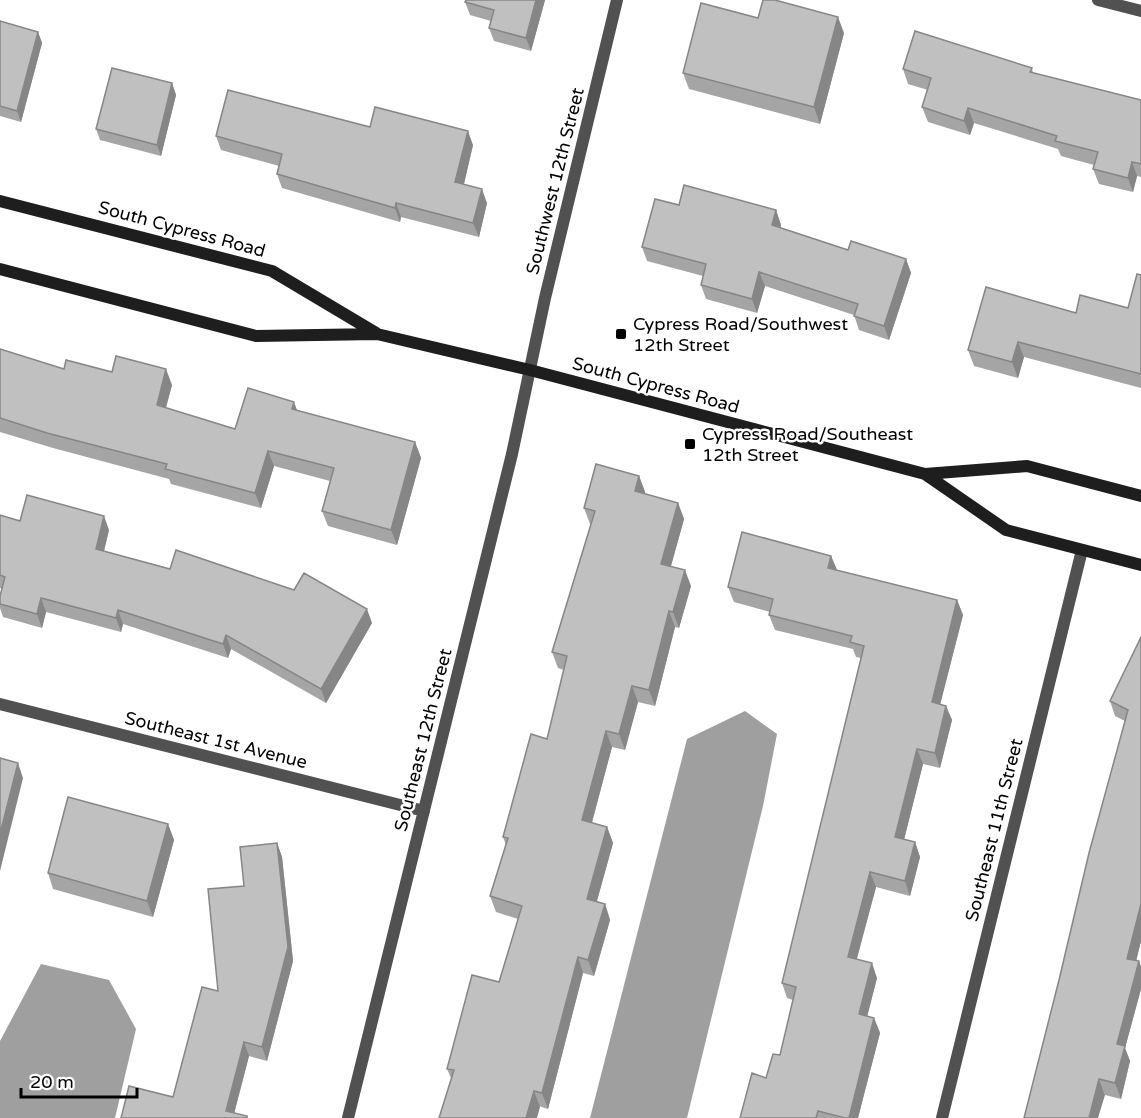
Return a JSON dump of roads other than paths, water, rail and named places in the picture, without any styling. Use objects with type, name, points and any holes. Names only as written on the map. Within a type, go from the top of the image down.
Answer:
[{"type":"street","name":"Southwest 12th Street","points":[[530,370],[617,0]]},
{"type":"street","points":[[1098,0],[1141,11]]},
{"type":"street","name":"South Cypress Road","points":[[0,201],[272,271],[377,334]]},
{"type":"street","name":"South Cypress Road","points":[[0,269],[256,336],[377,334],[530,370],[925,474],[1027,466],[1141,496]]},
{"type":"street","name":"Southeast 12th Street","points":[[348,1118],[530,370]]},
{"type":"street","name":"South Cypress Road","points":[[925,474],[1006,530],[1141,565]]},
{"type":"street","name":"Southeast 11th Street","points":[[942,1118],[1082,550]]},
{"type":"street","name":"Southeast 1st Avenue","points":[[0,704],[424,811]]},
{"type":"place","name":"Cypress Road/Southwest 12th Street","points":[[621,334]]},
{"type":"place","name":"Cypress Road/Southeast 12th Street","points":[[690,444]]}]
